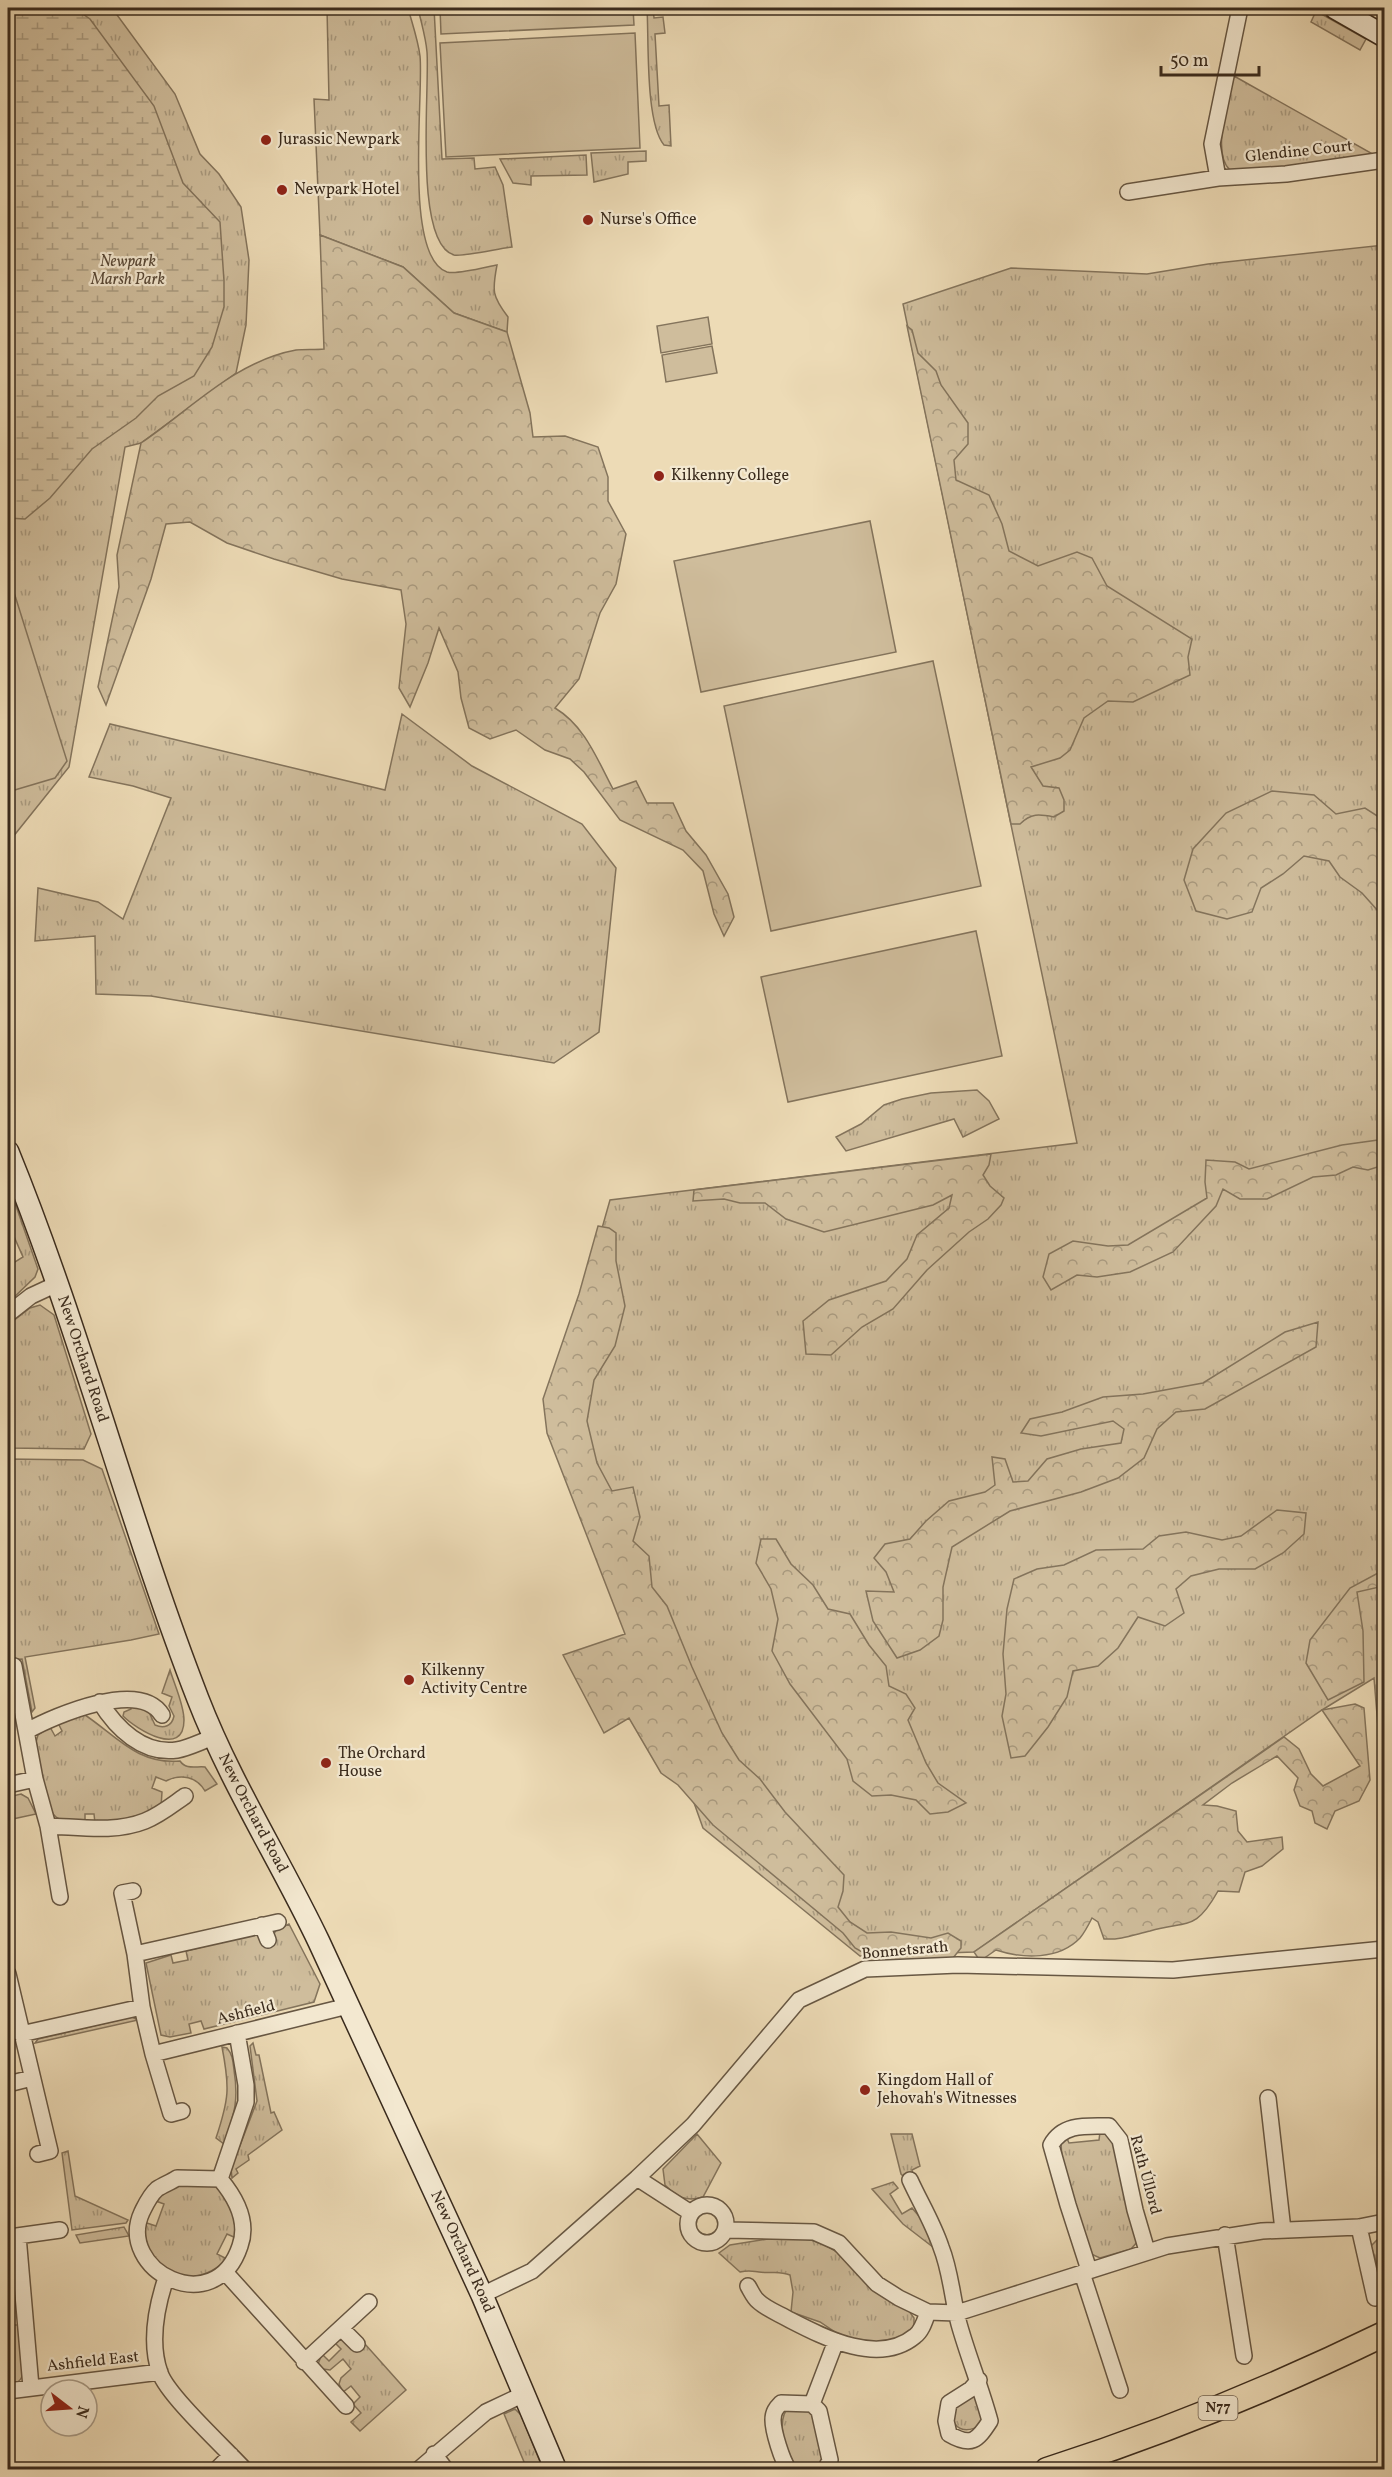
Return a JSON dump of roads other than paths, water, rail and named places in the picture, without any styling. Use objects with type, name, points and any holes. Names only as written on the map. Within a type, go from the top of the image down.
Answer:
[{"type":"main road","name":"N77","points":[[1047,2469],[1125,2445],[1211,2411],[1322,2364],[1384,2334]]},
{"type":"street","points":[[1218,178],[1212,144],[1240,8]]},
{"type":"street","points":[[1335,8],[1384,36]]},
{"type":"street","name":"Glendine Court","points":[[1128,192],[1218,178],[1286,174],[1384,160]]},
{"type":"street","name":"New Orchard Road","points":[[8,1152],[59,1283],[138,1530],[214,1737],[231,1775],[296,1894],[482,2295],[524,2394],[558,2465]]},
{"type":"street","points":[[8,1314],[31,1296],[59,1283]]},
{"type":"street","points":[[14,1666],[36,1779],[48,1826],[60,1897]]},
{"type":"street","points":[[27,1731],[51,1718],[100,1702],[144,1701],[158,1708],[162,1716]]},
{"type":"street","points":[[100,1702],[112,1721],[132,1739],[155,1749],[177,1750],[214,1737]]},
{"type":"street","points":[[8,1785],[36,1779]]},
{"type":"street","points":[[48,1826],[99,1829],[144,1822],[184,1796]]},
{"type":"street","points":[[133,1891],[122,1893],[135,1954],[142,2007],[171,2114],[182,2111]]},
{"type":"street","points":[[135,1954],[278,1922]]},
{"type":"street","points":[[262,1925],[268,1940]]},
{"type":"street","name":"Bonnetsrath","points":[[482,2295],[532,2271],[637,2178],[693,2125],[799,2000],[865,1970],[958,1965],[1173,1970],[1384,1950]]},
{"type":"street","points":[[8,1974],[50,2151],[38,2154]]},
{"type":"street","name":"Ashfield","points":[[153,2054],[348,2006]]},
{"type":"street","points":[[21,2034],[142,2007]]},
{"type":"street","points":[[220,2179],[246,2102],[246,2085],[237,2033]]},
{"type":"street","points":[[8,2084],[32,2078]]},
{"type":"street","points":[[1268,2098],[1284,2230]]},
{"type":"street","name":"Rath Úllord","points":[[1120,2390],[1085,2271],[1052,2145],[1057,2134],[1078,2126],[1109,2127],[1120,2140],[1135,2210],[1147,2251]]},
{"type":"street","points":[[177,2178],[220,2179],[237,2202],[243,2220],[243,2238],[238,2254],[225,2272],[210,2280],[193,2284],[174,2282],[166,2278],[150,2263],[140,2239],[140,2217],[149,2198],[157,2189],[177,2178]]},
{"type":"street","points":[[637,2178],[691,2214]]},
{"type":"street","points":[[910,2180],[931,2220],[942,2249],[955,2293],[957,2313],[979,2380]]},
{"type":"street","points":[[701,2206],[713,2206],[723,2213],[727,2224],[726,2230],[718,2241],[712,2244],[699,2242],[689,2233],[691,2214],[701,2206]]},
{"type":"street","points":[[726,2230],[814,2232],[839,2243],[877,2284],[899,2298],[928,2312],[957,2313],[1147,2251],[1225,2235],[1359,2226],[1384,2222]]},
{"type":"street","points":[[1359,2226],[1375,2298]]},
{"type":"street","name":"Ashfield East","points":[[31,2387],[13,2236],[60,2230]]},
{"type":"street","points":[[1225,2235],[1244,2356]]},
{"type":"street","points":[[225,2272],[346,2406]]},
{"type":"street","name":"Ashfield East","points":[[166,2278],[155,2316],[160,2372],[173,2392],[245,2469]]},
{"type":"street","points":[[748,2286],[757,2301],[776,2312],[837,2341],[876,2349],[901,2344],[917,2335],[928,2312]]},
{"type":"street","points":[[304,2362],[369,2302]]},
{"type":"street","points":[[341,2328],[357,2344]]},
{"type":"street","points":[[812,2404],[837,2341]]},
{"type":"street","name":"Ashfield East","points":[[8,2391],[160,2372]]},
{"type":"street","points":[[418,2469],[486,2412],[524,2394]]},
{"type":"street","points":[[789,2469],[782,2459],[773,2420],[775,2409],[781,2403],[812,2404],[819,2411],[830,2460],[825,2469]]},
{"type":"street","points":[[434,2454],[446,2469]]},
{"type":"street","points":[[216,2469],[231,2455]]},
{"type":"place","name":"Jurassic Newpark","points":[[266,140]]},
{"type":"place","name":"Newpark Hotel","points":[[282,190]]},
{"type":"place","name":"Nurse's Office","points":[[588,220]]},
{"type":"place","name":"Kilkenny College","points":[[659,476]]},
{"type":"place","name":"Kilkenny Activity Centre","points":[[409,1680]]},
{"type":"place","name":"The Orchard House","points":[[326,1763]]},
{"type":"place","name":"Kingdom Hall of Jehovah's Witnesses","points":[[865,2090]]},
{"type":"park label","name":"Newpark Marsh Park","points":[[128,271]]}]
